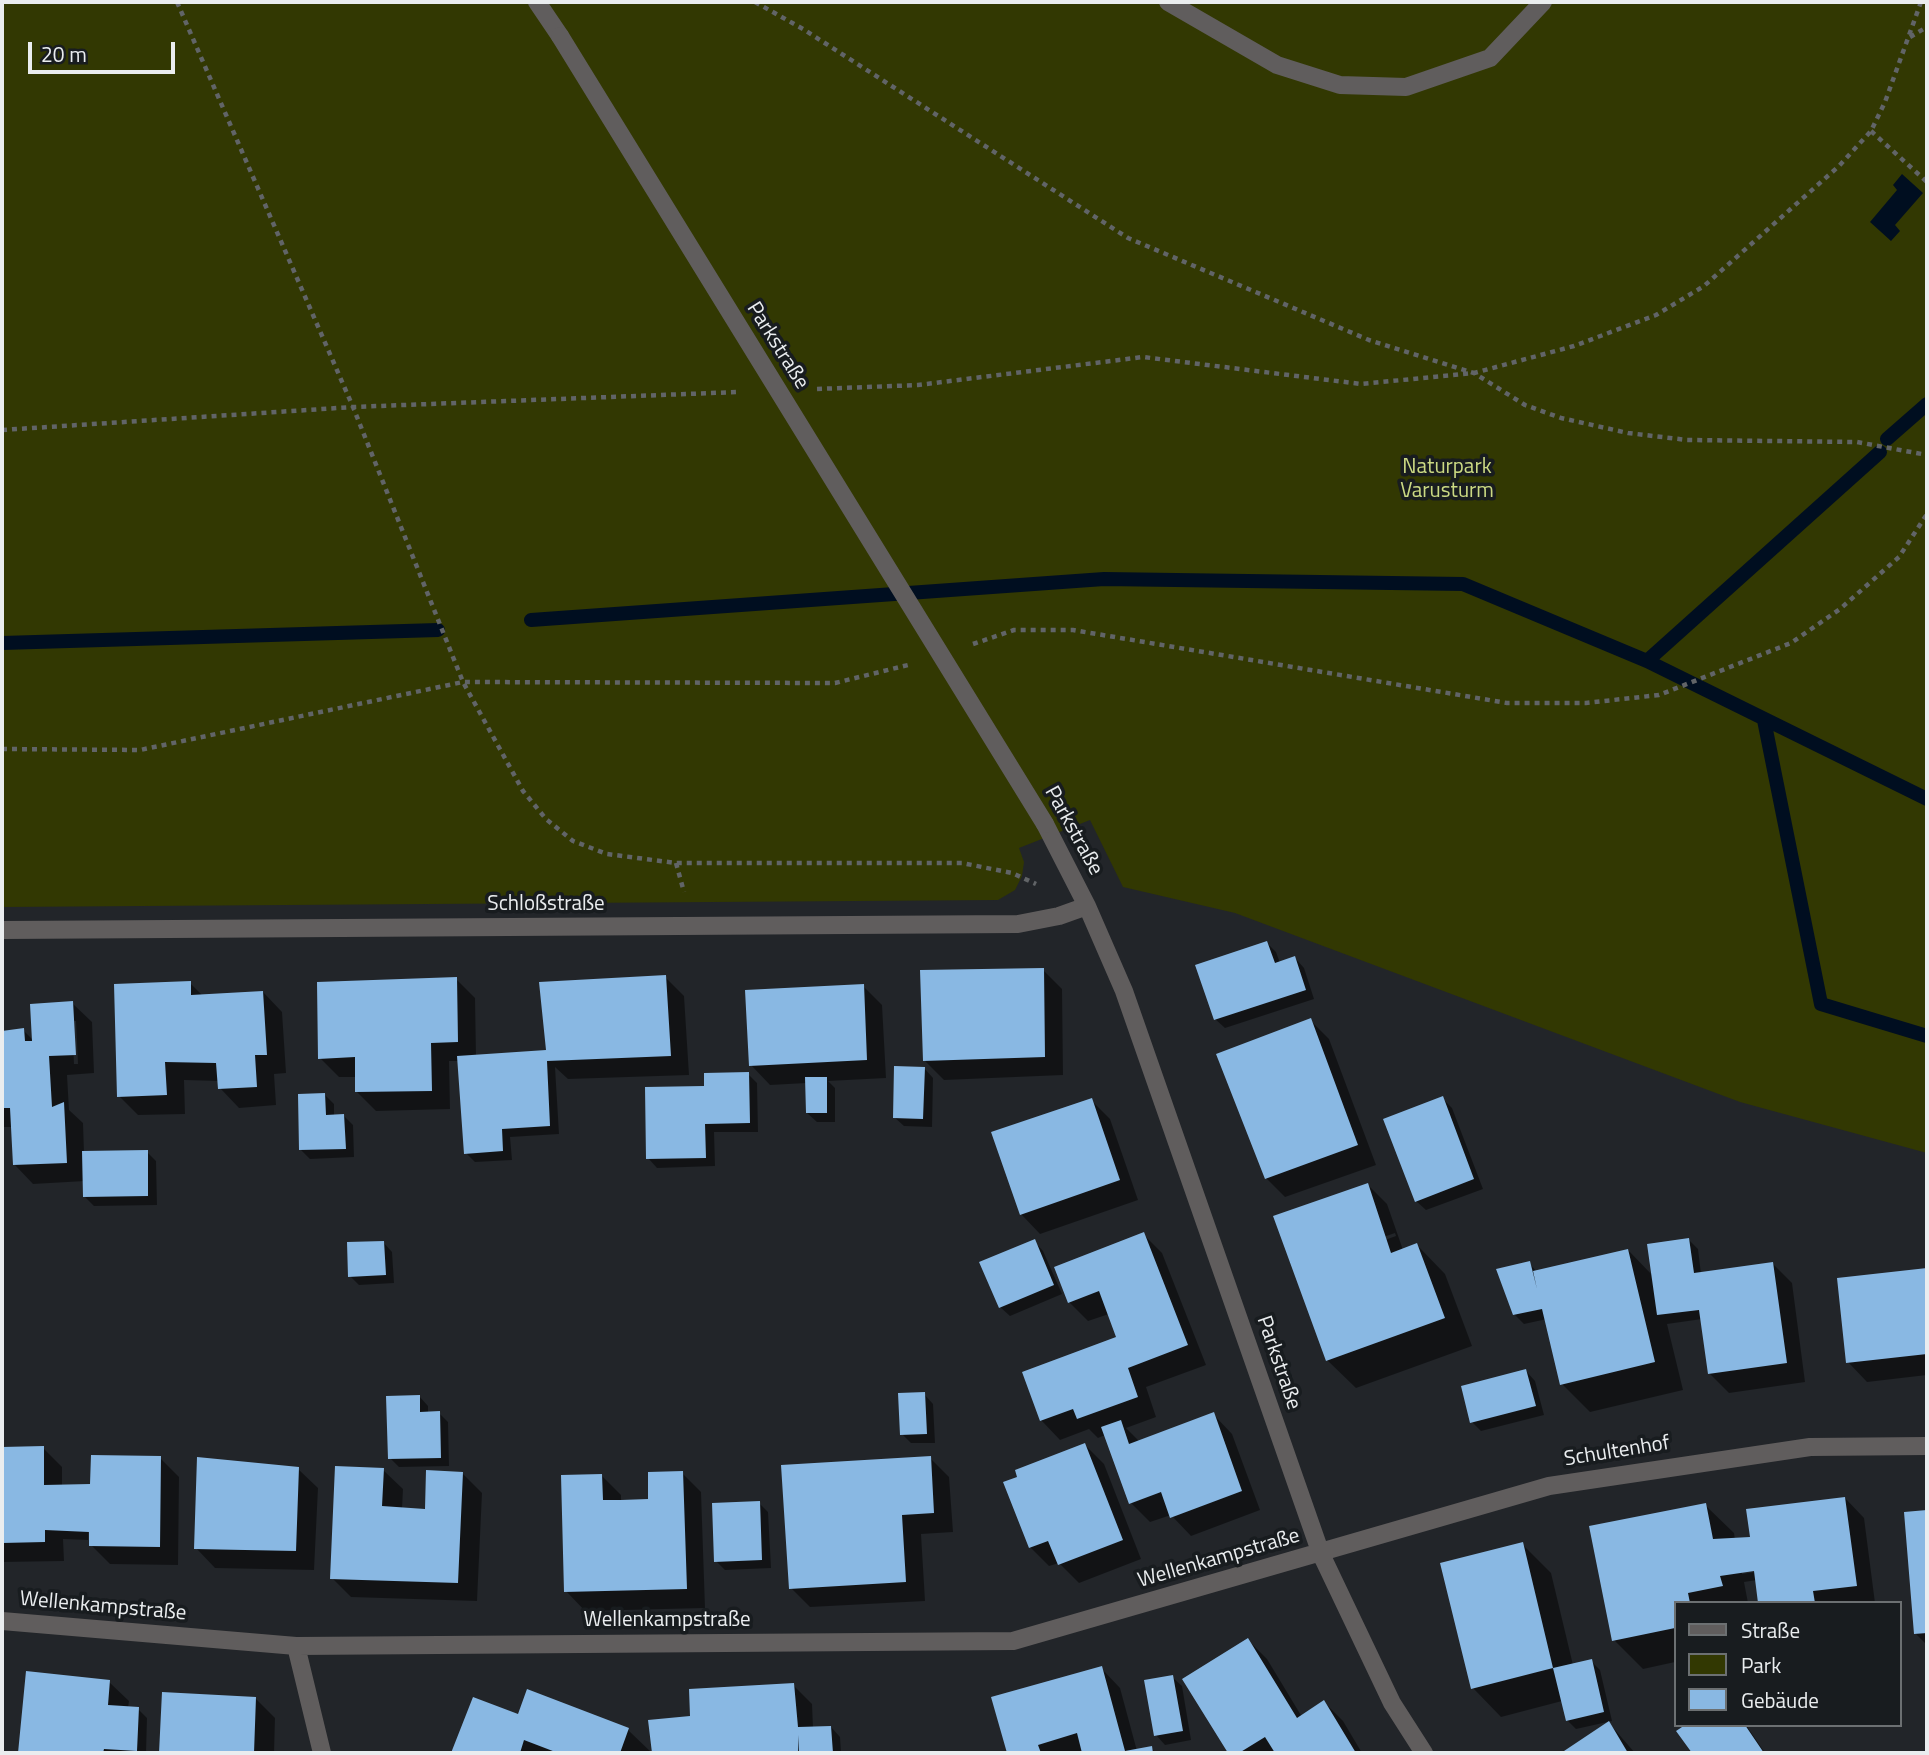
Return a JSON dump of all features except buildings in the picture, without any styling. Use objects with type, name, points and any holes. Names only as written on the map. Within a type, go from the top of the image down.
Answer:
[{"type":"street","name":"Parkstraße","points":[[537,2],[1045,824],[1087,905],[1124,991],[1321,1554],[1392,1703],[1424,1753]]},
{"type":"street","points":[[1168,2],[1276,65],[1340,85],[1406,87],[1490,58],[1543,2]]},
{"type":"street","name":"Schloßstraße","points":[[2,930],[1018,924],[1059,916],[1087,905]]},
{"type":"street","name":"Schultenhof","points":[[1321,1554],[1549,1486],[1810,1447],[1927,1446]]},
{"type":"street","name":"Wellenkampstraße","points":[[2,1621],[296,1646],[1013,1641],[1321,1554]]},
{"type":"street","points":[[296,1646],[322,1753]]},
{"type":"path","points":[[177,2],[353,407],[463,682],[523,791],[546,819],[573,841],[607,854],[676,863],[962,863],[1012,873],[1087,905]]},
{"type":"path","points":[[755,2],[803,29],[1128,238],[1369,340],[1474,373],[1525,405],[1562,418],[1628,433],[1687,440],[1857,442],[1927,455]]},
{"type":"path","points":[[1474,373],[1574,346],[1656,315],[1704,286],[1839,166],[1871,131],[1921,2]]},
{"type":"path","points":[[1909,37],[1927,27]]},
{"type":"path","points":[[1871,131],[1927,182]]},
{"type":"path","points":[[962,648],[1014,631],[1073,630],[1507,703],[1586,703],[1659,695],[1791,643],[1840,609],[1899,557],[1927,514]]},
{"type":"path","points":[[2,749],[140,750],[463,682],[835,683],[911,665]]},
{"type":"green space","name":"Naturpark Varusturm","points":[[2,2],[1927,2],[1927,1153],[1740,1102],[1235,913],[1123,887],[1090,820],[1019,848],[1024,862],[1022,876],[1015,890],[998,900],[2,907]]},
{"type":"water","points":[[1902,174],[1923,193],[1895,225],[1900,231],[1891,241],[1870,222],[1897,190],[1893,185]]},
{"type":"waterway","points":[[1887,439],[1927,404]]},
{"type":"waterway","points":[[1647,661],[1880,452]]},
{"type":"waterway","points":[[531,620],[1104,579],[1463,584],[1647,661],[1927,799]]},
{"type":"waterway","points":[[2,643],[438,630]]},
{"type":"waterway","points":[[1764,720],[1821,1004],[1927,1036]]}]
